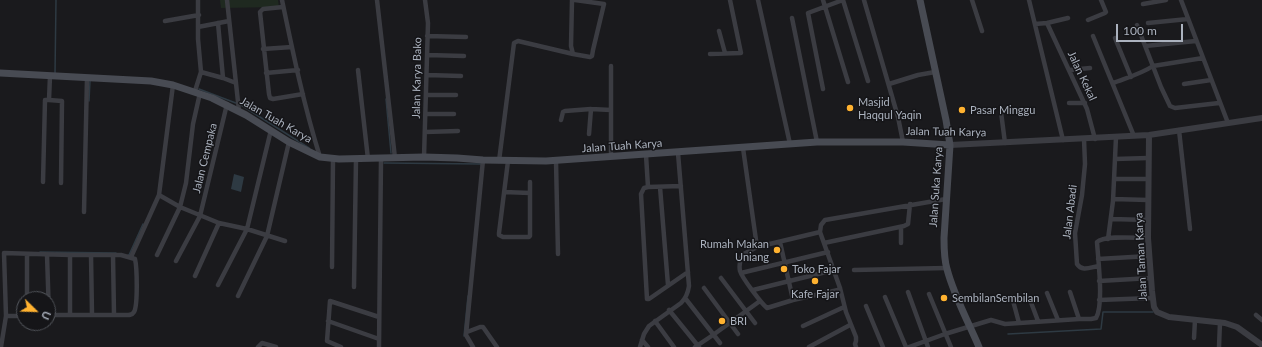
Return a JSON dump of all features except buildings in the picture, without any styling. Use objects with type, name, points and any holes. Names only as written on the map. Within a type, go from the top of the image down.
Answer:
[{"type":"main road","name":"Jalan Suka Karya","points":[[920,0],[950,145],[944,244],[946,268],[979,347]]},
{"type":"main road","name":"Jalan Tuah Karya","points":[[0,73],[151,81],[173,85],[198,92],[227,104],[289,142],[320,157],[333,159],[424,157],[499,161],[556,161],[817,142],[903,142],[950,145]]},
{"type":"street","points":[[157,255],[180,207],[186,182],[201,72],[198,0]]},
{"type":"street","points":[[227,0],[239,111]]},
{"type":"street","points":[[282,0],[315,144],[320,157]]},
{"type":"street","points":[[378,0],[395,158]]},
{"type":"street","name":"Jalan Karya Bako","points":[[424,157],[428,23],[425,0]]},
{"type":"street","points":[[572,0],[571,46],[573,54]]},
{"type":"street","points":[[499,161],[514,43],[518,41],[573,54],[590,57],[592,56],[604,4],[575,0]]},
{"type":"street","points":[[710,54],[741,53],[730,0]]},
{"type":"street","points":[[758,0],[790,144]]},
{"type":"street","points":[[823,0],[848,82]]},
{"type":"street","points":[[823,89],[808,13],[843,0],[868,81]]},
{"type":"street","points":[[864,0],[889,84],[903,142]]},
{"type":"street","points":[[972,0],[982,31]]},
{"type":"street","points":[[1029,0],[1063,140]]},
{"type":"street","points":[[1088,20],[1105,14],[1106,12],[1101,0]]},
{"type":"street","points":[[1143,4],[1166,0]]},
{"type":"street","points":[[1181,0],[1228,123]]},
{"type":"street","points":[[283,7],[263,9],[260,11],[263,49],[270,98],[303,94]]},
{"type":"street","points":[[165,21],[199,15]]},
{"type":"street","points":[[792,18],[817,142]]},
{"type":"street","points":[[1035,24],[1068,18]]},
{"type":"street","points":[[1148,24],[1188,19]]},
{"type":"street","points":[[198,27],[229,21]]},
{"type":"street","points":[[218,23],[223,78]]},
{"type":"street","name":"Jalan Kekal","points":[[1046,23],[1088,109],[1095,138]]},
{"type":"street","points":[[1136,25],[1168,103],[1172,107],[1175,108],[1220,103]]},
{"type":"street","points":[[718,31],[725,54]]},
{"type":"street","points":[[427,36],[466,37]]},
{"type":"street","points":[[1093,36],[1134,136]]},
{"type":"street","points":[[1115,38],[1131,77]]},
{"type":"street","points":[[1145,46],[1196,41]]},
{"type":"street","points":[[263,49],[292,47]]},
{"type":"street","points":[[427,55],[464,56]]},
{"type":"street","points":[[1113,83],[1131,77],[1153,66],[1203,58]]},
{"type":"street","points":[[611,66],[611,157]]},
{"type":"street","points":[[1070,70],[1090,68]]},
{"type":"street","points":[[266,73],[298,70]]},
{"type":"street","points":[[358,70],[368,159]]},
{"type":"street","points":[[201,72],[236,83]]},
{"type":"street","points":[[889,84],[918,75],[935,72]]},
{"type":"street","points":[[427,75],[461,76]]},
{"type":"street","points":[[49,100],[50,76]]},
{"type":"street","points":[[84,212],[87,78]]},
{"type":"street","points":[[1184,84],[1211,80]]},
{"type":"street","points":[[131,257],[159,195],[173,85]]},
{"type":"street","points":[[427,95],[456,95]]},
{"type":"street","points":[[43,182],[45,100],[49,100],[62,101],[61,183]]},
{"type":"street","points":[[1069,103],[1085,103]]},
{"type":"street","name":"Jalan Cempaka","points":[[176,262],[200,216],[227,104]]},
{"type":"street","points":[[561,120],[563,112],[565,111],[590,109],[611,110]]},
{"type":"street","points":[[589,134],[590,109]]},
{"type":"street","points":[[1001,112],[1005,142]]},
{"type":"street","points":[[426,114],[454,114]]},
{"type":"street","name":"Jalan Tuah Karya","points":[[950,145],[1148,135],[1262,118]]},
{"type":"street","points":[[218,285],[247,229],[271,130]]},
{"type":"street","points":[[1179,130],[1190,229]]},
{"type":"street","points":[[425,132],[458,131]]},
{"type":"street","name":"Jalan Taman Karya","points":[[1148,135],[1148,238],[1152,298],[1154,307],[1162,315],[1169,317],[1220,322],[1237,327],[1262,345]]},
{"type":"street","points":[[1108,239],[1113,199],[1116,137]]},
{"type":"street","name":"Jalan Abadi","points":[[1084,139],[1085,164],[1080,208],[1075,233],[1077,264],[1079,267],[1084,269],[1099,266]]},
{"type":"street","points":[[238,296],[267,236],[289,142]]},
{"type":"street","points":[[743,148],[757,247]]},
{"type":"street","points":[[640,347],[644,334],[649,326],[685,298],[688,292],[688,272],[678,153]]},
{"type":"street","points":[[646,155],[648,187]]},
{"type":"street","points":[[1115,159],[1148,158]]},
{"type":"street","points":[[332,267],[333,159]]},
{"type":"street","points":[[354,287],[356,159]]},
{"type":"street","points":[[379,347],[381,159]]},
{"type":"street","points":[[473,347],[467,339],[467,332],[483,160]]},
{"type":"street","points":[[508,161],[499,235],[503,237],[530,236],[530,182]]},
{"type":"street","points":[[556,161],[558,254]]},
{"type":"street","points":[[1114,180],[1148,179]]},
{"type":"street","points":[[681,186],[648,187],[644,188],[641,194],[647,298],[649,299],[688,272]]},
{"type":"street","points":[[660,187],[668,285]]},
{"type":"street","points":[[504,192],[530,193]]},
{"type":"street","points":[[159,195],[180,207],[219,223],[247,229],[285,241]]},
{"type":"street","points":[[854,346],[856,337],[850,325],[840,288],[820,232],[821,225],[825,220],[946,198]]},
{"type":"street","points":[[1113,199],[1148,200]]},
{"type":"street","points":[[824,242],[904,226],[908,224],[910,204]]},
{"type":"street","points":[[1111,219],[1148,220]]},
{"type":"street","points":[[195,276],[219,223]]},
{"type":"street","points":[[901,227],[902,243]]},
{"type":"street","points":[[820,232],[757,247],[742,255],[740,263],[741,274],[760,301],[768,308],[794,300],[838,290],[840,288]]},
{"type":"street","points":[[909,347],[991,320],[1001,324],[1096,318],[1099,312],[1100,289],[1097,242],[1099,240],[1108,239],[1148,238]]},
{"type":"street","points":[[780,242],[794,300]]},
{"type":"street","points":[[741,274],[828,252]]},
{"type":"street","points":[[1,347],[6,316],[4,253],[114,255],[131,257],[135,259],[136,291],[134,311],[132,314],[56,315]]},
{"type":"street","points":[[27,254],[27,291]]},
{"type":"street","points":[[48,255],[49,291]]},
{"type":"street","points":[[70,255],[70,315]]},
{"type":"street","points":[[91,255],[92,315]]},
{"type":"street","points":[[114,255],[114,315]]},
{"type":"street","points":[[1098,259],[1149,256]]},
{"type":"street","points":[[854,270],[946,268]]},
{"type":"street","points":[[753,290],[834,270]]},
{"type":"street","points":[[721,278],[755,323]]},
{"type":"street","points":[[1099,280],[1151,278]]},
{"type":"street","points":[[704,288],[738,334]]},
{"type":"street","points":[[908,292],[928,347]]},
{"type":"street","points":[[1047,292],[1058,320]]},
{"type":"street","points":[[1070,292],[1079,319]]},
{"type":"street","points":[[929,294],[950,347]]},
{"type":"street","points":[[885,297],[906,347]]},
{"type":"street","points":[[1012,297],[1019,323]]},
{"type":"street","points":[[1029,297],[1038,321]]},
{"type":"street","points":[[685,298],[713,336],[720,343]]},
{"type":"street","points":[[1099,300],[1152,298]]},
{"type":"street","points":[[341,347],[327,342],[330,301],[379,317]]},
{"type":"street","points":[[669,310],[697,346],[760,301]]},
{"type":"street","points":[[866,306],[883,347]]},
{"type":"street","points":[[803,326],[844,307]]},
{"type":"street","points":[[1256,315],[1262,320]]},
{"type":"street","points":[[6,316],[16,316]]},
{"type":"street","points":[[1194,338],[1195,320]]},
{"type":"street","points":[[654,321],[674,347]]},
{"type":"street","points":[[328,322],[379,339]]},
{"type":"street","points":[[1219,347],[1220,322]]},
{"type":"street","points":[[809,347],[850,325]]},
{"type":"street","points":[[467,332],[483,327],[497,347]]},
{"type":"street","points":[[642,340],[648,347]]},
{"type":"street","points":[[258,347],[262,343],[276,347]]},
{"type":"green space","points":[[220,0],[278,0],[279,7],[221,8]]},
{"type":"shaded area","points":[[234,174],[244,177],[241,192],[231,189]]},
{"type":"waterway","points":[[55,74],[56,0]]},
{"type":"waterway","points":[[89,101],[90,81]]},
{"type":"waterway","points":[[199,89],[241,105],[309,148]]},
{"type":"waterway","points":[[386,99],[391,153]]},
{"type":"waterway","points":[[384,163],[481,165]]},
{"type":"waterway","points":[[128,255],[143,224]]},
{"type":"waterway","points":[[40,252],[116,253]]},
{"type":"waterway","points":[[464,336],[468,296]]},
{"type":"waterway","points":[[1008,334],[1101,329],[1103,312],[1153,312]]},
{"type":"place","name":"Masjid Haqqul Yaqin","points":[[850,108]]},
{"type":"place","name":"Pasar Minggu","points":[[962,110]]},
{"type":"place","name":"Rumah Makan Uniang","points":[[777,250]]},
{"type":"place","name":"Toko Fajar","points":[[784,269]]},
{"type":"place","name":"Kafe Fajar","points":[[815,281]]},
{"type":"place","name":"SembilanSembilan","points":[[944,298]]},
{"type":"place","name":"BRI","points":[[722,321]]}]
